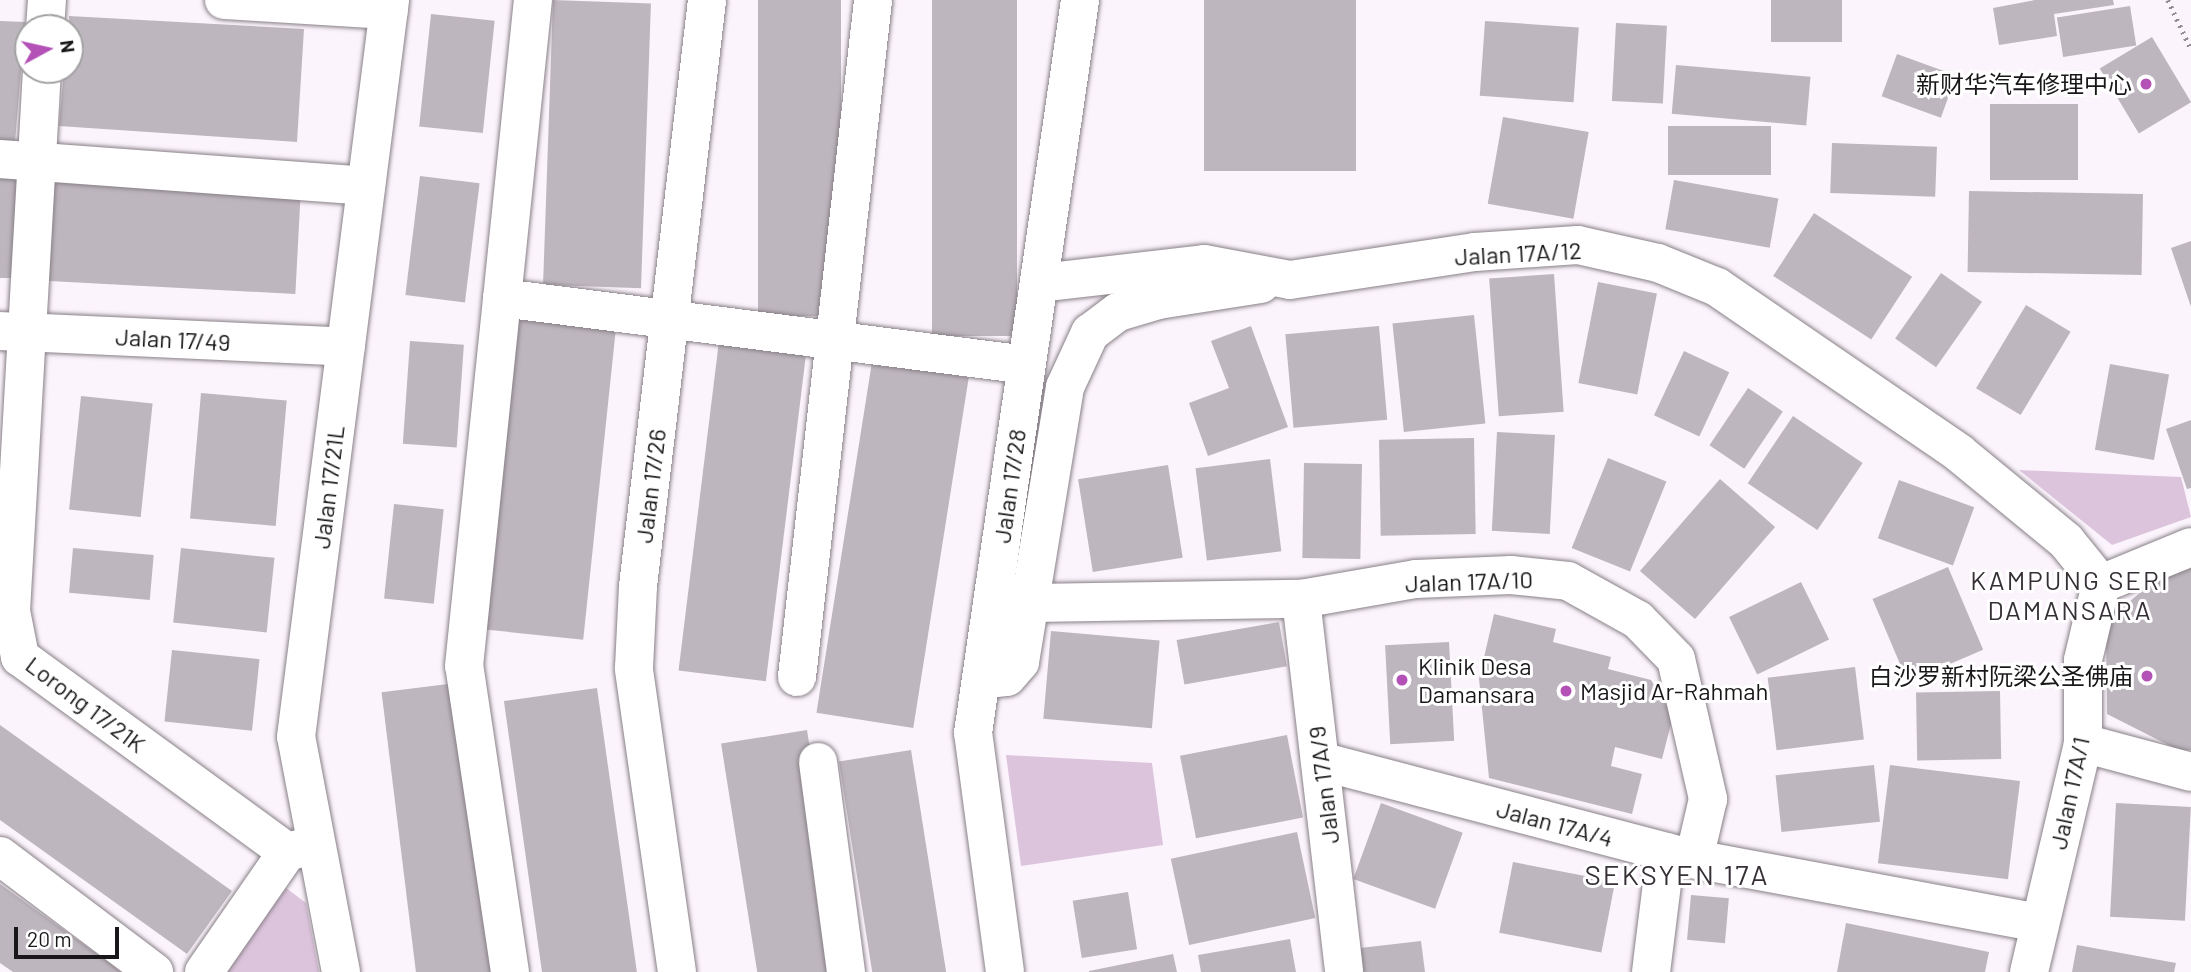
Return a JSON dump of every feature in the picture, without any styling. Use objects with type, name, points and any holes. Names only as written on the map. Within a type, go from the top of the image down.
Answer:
[{"type":"street","points":[[224,0],[390,5]]},
{"type":"street","points":[[510,972],[464,666],[533,0]]},
{"type":"street","name":"Jalan 17/26","points":[[677,972],[634,668],[669,321],[707,0]]},
{"type":"street","points":[[797,677],[873,0]]},
{"type":"street","name":"Jalan 17/28","points":[[1005,972],[973,733],[1080,0]]},
{"type":"street","name":"Jalan 17/21L","points":[[341,972],[302,848],[296,737],[390,5]]},
{"type":"street","name":"Lorong 17/21K","points":[[42,84],[37,161],[14,332],[6,611],[20,657],[302,848]]},
{"type":"street","points":[[0,159],[366,186]]},
{"type":"street","name":"Jalan 17A/12","points":[[1040,283],[1204,264],[1290,280],[1475,252],[1578,245],[1658,263],[1717,287],[1959,453],[2066,541],[2101,584]]},
{"type":"street","points":[[981,680],[1007,677],[1020,662],[1032,603],[1065,387],[1090,333],[1118,312],[1158,300],[1290,280]]},
{"type":"street","points":[[502,298],[1027,365]]},
{"type":"street","name":"Jalan 17/49","points":[[14,332],[346,347]]},
{"type":"street","points":[[2101,584],[2191,547]]},
{"type":"street","name":"Jalan 17A/10","points":[[1032,603],[1301,599],[1416,579],[1511,575],[1567,581],[1638,620],[1676,659],[1693,715],[1708,799],[1680,855],[1651,972]]},
{"type":"street","name":"Jalan 17A/1","points":[[2028,972],[2083,743],[2083,660],[2101,584]]},
{"type":"street","name":"Jalan 17A/9","points":[[1301,599],[1344,972]]},
{"type":"street","points":[[2083,743],[2191,772]]},
{"type":"street","name":"Jalan 17A/4","points":[[1320,761],[1680,855],[2040,923]]},
{"type":"street","points":[[818,762],[846,972]]},
{"type":"street","points":[[204,972],[302,848]]},
{"type":"street","points":[[0,856],[153,972]]},
{"type":"path","points":[[2168,0],[2191,49]]},
{"type":"shaded area","points":[[2019,470],[2181,477],[2191,517],[2112,545]]},
{"type":"shaded area","points":[[1006,755],[1152,763],[1163,845],[1021,866]]},
{"type":"shaded area","points":[[286,888],[306,903],[319,972],[227,972]]},
{"type":"building","points":[[553,0],[651,3],[641,288],[543,285]]},
{"type":"building","points":[[758,0],[841,0],[841,316],[758,316]]},
{"type":"building","points":[[932,0],[1017,0],[1017,336],[932,336]]},
{"type":"building","points":[[1204,0],[1356,0],[1356,171],[1204,171]]},
{"type":"building","points":[[1771,0],[1842,0],[1842,42],[1771,42]]},
{"type":"building","points":[[2035,0],[2113,0],[2114,5],[2054,14],[2057,36],[1999,45],[1993,8]]},
{"type":"building","points":[[2130,6],[2136,46],[2063,57],[2057,18]]},
{"type":"building","points":[[431,14],[495,21],[483,133],[419,126]]},
{"type":"building","points":[[84,17],[304,29],[297,142],[59,126],[63,84],[84,84]]},
{"type":"building","points":[[0,21],[14,22],[14,84],[20,84],[15,142],[0,141]]},
{"type":"building","points":[[1485,21],[1579,28],[1574,102],[1480,96]]},
{"type":"building","points":[[1616,23],[1667,26],[1663,104],[1612,101]]},
{"type":"building","name":"新财华汽车修理中心","points":[[2152,37],[2191,102],[2139,134],[2100,68]]},
{"type":"building","points":[[1897,54],[1956,76],[1941,118],[1882,96]]},
{"type":"building","points":[[1676,65],[1810,77],[1806,126],[1672,114]]},
{"type":"building","points":[[1990,104],[2078,104],[2078,180],[1990,180]]},
{"type":"building","points":[[1503,117],[1589,132],[1573,219],[1488,204]]},
{"type":"building","points":[[1668,126],[1771,126],[1771,175],[1668,175]]},
{"type":"building","points":[[1832,143],[1937,147],[1935,197],[1830,193]]},
{"type":"building","points":[[420,176],[480,183],[465,302],[405,295]]},
{"type":"building","points":[[0,177],[17,178],[12,278],[0,278]]},
{"type":"building","points":[[50,180],[301,193],[295,294],[45,281]]},
{"type":"building","points":[[1674,180],[1778,198],[1770,248],[1665,229]]},
{"type":"building","points":[[1969,191],[2143,194],[2142,275],[1968,272]]},
{"type":"building","points":[[1814,213],[1912,277],[1871,340],[1773,276]]},
{"type":"building","points":[[2191,241],[2191,307],[2171,248]]},
{"type":"building","points":[[1941,273],[1982,302],[1936,367],[1895,339]]},
{"type":"building","points":[[1554,274],[1564,412],[1499,416],[1489,279]]},
{"type":"building","points":[[1598,282],[1657,293],[1637,395],[1578,383]]},
{"type":"building","points":[[2026,305],[2071,332],[2021,415],[1976,388]]},
{"type":"building","points":[[516,313],[616,324],[583,640],[483,629]]},
{"type":"building","points":[[1474,315],[1485,423],[1404,432],[1392,324]]},
{"type":"building","points":[[1251,326],[1288,427],[1208,456],[1189,403],[1229,388],[1211,341]]},
{"type":"building","points":[[1379,326],[1387,420],[1294,428],[1285,334]]},
{"type":"building","points":[[410,341],[464,345],[457,448],[403,444]]},
{"type":"building","points":[[719,341],[806,352],[766,681],[679,671]]},
{"type":"building","points":[[1684,351],[1729,372],[1699,436],[1654,415]]},
{"type":"building","points":[[872,362],[969,377],[913,728],[816,713]]},
{"type":"building","points":[[2110,364],[2169,374],[2154,460],[2095,450]]},
{"type":"building","points":[[1748,388],[1783,411],[1744,469],[1709,445]]},
{"type":"building","points":[[201,393],[287,400],[276,526],[190,519]]},
{"type":"building","points":[[81,396],[153,404],[141,517],[69,509]]},
{"type":"building","points":[[1793,416],[1863,463],[1817,530],[1748,483]]},
{"type":"building","points":[[2191,420],[2191,488],[2187,489],[2166,429]]},
{"type":"building","points":[[1497,432],[1555,435],[1550,534],[1492,531]]},
{"type":"building","points":[[1474,438],[1476,534],[1381,536],[1379,440]]},
{"type":"building","points":[[1608,458],[1666,482],[1630,572],[1572,548]]},
{"type":"building","points":[[1270,459],[1281,551],[1207,560],[1196,468]]},
{"type":"building","points":[[1304,463],[1362,464],[1360,559],[1302,558]]},
{"type":"building","points":[[1168,465],[1183,558],[1093,572],[1078,479]]},
{"type":"building","points":[[1720,479],[1775,527],[1695,619],[1640,571]]},
{"type":"building","points":[[1899,480],[1974,507],[1953,566],[1878,538]]},
{"type":"building","points":[[394,504],[444,509],[434,604],[384,598]]},
{"type":"building","points":[[73,548],[154,555],[150,600],[69,593]]},
{"type":"building","points":[[181,548],[274,558],[267,632],[173,623]]},
{"type":"building","points":[[1948,567],[1983,650],[1908,682],[1873,599]]},
{"type":"building","name":"白沙罗新村阮梁公圣佛庙","points":[[2191,568],[2191,750],[2180,751],[2107,714],[2106,621],[2153,582]]},
{"type":"building","points":[[1801,582],[1829,640],[1757,675],[1729,617]]},
{"type":"building","name":"Masjid Ar-Rahmah","points":[[1494,614],[1556,629],[1553,642],[1611,657],[1608,669],[1651,680],[1673,716],[1662,759],[1615,747],[1611,766],[1642,774],[1632,814],[1489,778],[1479,679]]},
{"type":"building","points":[[1279,622],[1287,666],[1184,684],[1177,640]]},
{"type":"building","points":[[1051,631],[1160,640],[1152,728],[1043,719]]},
{"type":"building","points":[[1449,642],[1454,741],[1390,744],[1385,645]]},
{"type":"building","points":[[172,650],[260,659],[252,731],[164,722]]},
{"type":"building","points":[[1855,667],[1864,739],[1777,750],[1768,678]]},
{"type":"building","points":[[456,683],[491,972],[416,972],[382,692]]},
{"type":"building","points":[[597,688],[637,972],[542,972],[504,701]]},
{"type":"building","points":[[2000,691],[2001,759],[1917,760],[1916,692]]},
{"type":"building","points":[[0,725],[232,891],[187,954],[0,820]]},
{"type":"building","points":[[807,730],[845,972],[757,972],[721,744]]},
{"type":"building","points":[[1287,735],[1303,817],[1196,838],[1180,756]]},
{"type":"building","points":[[911,750],[946,972],[872,972],[839,761]]},
{"type":"building","points":[[1874,765],[1880,822],[1782,832],[1776,775]]},
{"type":"building","points":[[1890,765],[2020,781],[2008,879],[1878,863]]},
{"type":"building","points":[[1381,803],[1463,833],[1435,909],[1353,879]]},
{"type":"building","points":[[2116,803],[2191,807],[2185,921],[2110,917]]},
{"type":"building","points":[[1297,832],[1315,918],[1189,945],[1171,859]]},
{"type":"building","points":[[1513,862],[1615,882],[1601,953],[1499,933]]},
{"type":"building","points":[[0,884],[122,972],[13,972],[0,963]]},
{"type":"building","points":[[1128,892],[1137,949],[1082,958],[1073,901]]},
{"type":"building","points":[[1691,895],[1729,898],[1725,943],[1687,940]]},
{"type":"building","points":[[1846,923],[1989,952],[1985,972],[1837,972]]},
{"type":"building","points":[[1290,939],[1296,972],[1201,972],[1198,955]]},
{"type":"building","points":[[1421,941],[1425,972],[1363,972],[1360,948]]},
{"type":"building","points":[[2077,945],[2176,963],[2174,972],[2072,972]]},
{"type":"building","points":[[1173,954],[1177,972],[1089,972],[1089,971]]},
{"type":"place","name":"新财华汽车修理中心","points":[[2146,84]]},
{"type":"place","name":"白沙罗新村阮梁公圣佛庙","points":[[2147,676]]},
{"type":"place","name":"Klinik Desa Damansara","points":[[1402,680]]},
{"type":"place","name":"Masjid Ar-Rahmah","points":[[1566,691]]},
{"type":"district","name":"KAMPUNG SERI DAMANSARA","points":[[2070,595]]},
{"type":"district","name":"SEKSYEN 17A","points":[[1677,874]]}]
